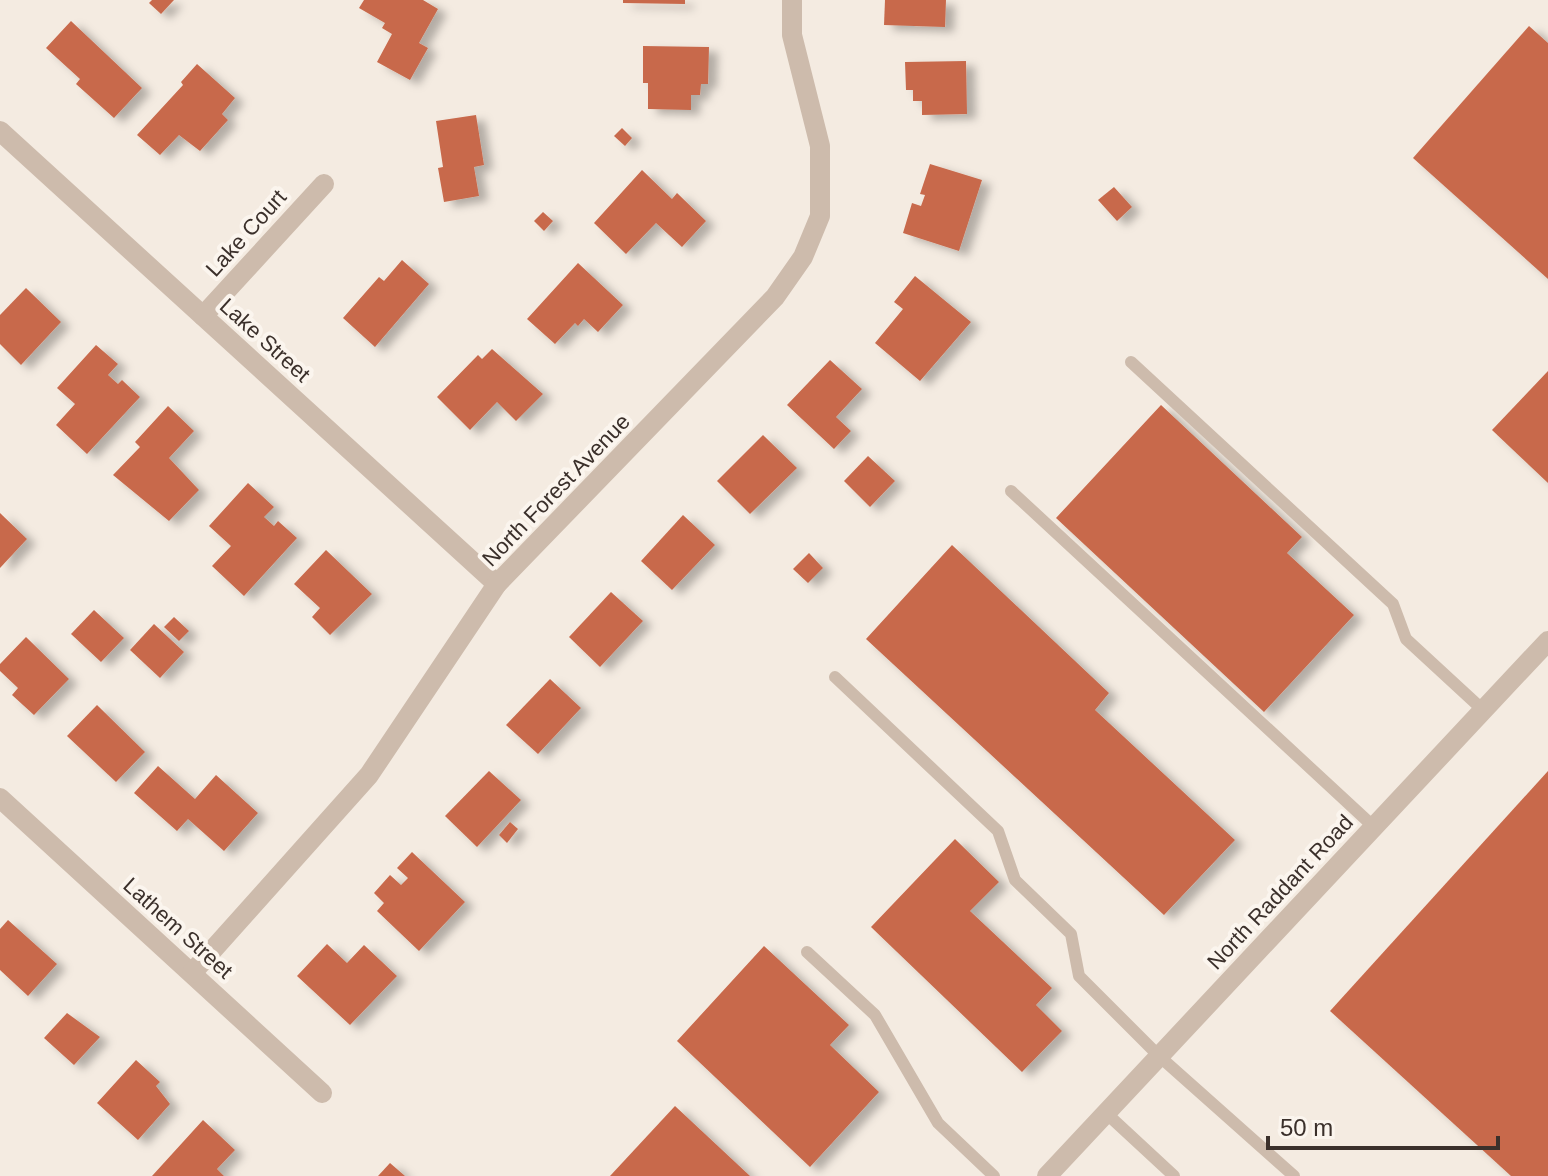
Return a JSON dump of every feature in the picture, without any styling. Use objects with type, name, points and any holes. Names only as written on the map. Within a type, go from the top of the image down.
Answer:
[{"type":"street","name":"North Forest Avenue","points":[[192,973],[369,775],[497,584],[775,297],[803,257],[820,216],[820,146],[792,35],[792,0]]},
{"type":"street","name":"Lake Street","points":[[0,131],[497,584]]},
{"type":"street","name":"Lake Court","points":[[203,316],[324,184]]},
{"type":"street","name":"North Raddant Road","points":[[1047,1176],[1548,641]]},
{"type":"street","name":"Lathem Street","points":[[0,798],[322,1093]]},
{"type":"lane","points":[[1131,362],[1393,604],[1406,639],[1483,710]]},
{"type":"lane","points":[[1011,491],[1374,827]]},
{"type":"lane","points":[[835,677],[998,831],[1015,880],[1071,934],[1079,976],[1159,1056],[1294,1176]]},
{"type":"lane","points":[[807,952],[875,1015],[938,1123],[994,1176]]},
{"type":"lane","points":[[1106,1113],[1174,1176]]},
{"type":"building","points":[[152,0],[174,0],[161,14],[149,3]]},
{"type":"building","points":[[364,0],[423,0],[438,9],[419,43],[428,48],[410,80],[377,62],[392,34],[382,28],[385,23],[359,8]]},
{"type":"building","points":[[623,0],[685,0],[685,4],[623,3]]},
{"type":"building","points":[[885,0],[946,0],[945,27],[884,25]]},
{"type":"building","points":[[71,21],[142,88],[114,118],[76,84],[80,79],[46,48]]},
{"type":"building","points":[[1529,26],[1548,43],[1548,279],[1413,158]]},
{"type":"building","points":[[643,46],[709,47],[708,84],[701,84],[700,95],[691,95],[691,110],[648,109],[648,83],[643,83]]},
{"type":"building","points":[[966,61],[967,114],[922,115],[922,101],[913,101],[913,90],[906,90],[905,62]]},
{"type":"building","points":[[197,64],[235,98],[222,114],[228,120],[200,151],[179,135],[160,155],[137,135],[183,85],[181,82]]},
{"type":"building","points":[[476,115],[484,165],[474,167],[479,196],[444,202],[438,168],[443,167],[436,121]]},
{"type":"building","points":[[622,128],[632,138],[625,146],[614,136]]},
{"type":"building","points":[[930,164],[982,180],[959,251],[903,233],[912,203],[921,206],[925,195],[920,194]]},
{"type":"building","points":[[642,170],[672,199],[677,193],[706,221],[682,247],[656,223],[626,254],[594,223]]},
{"type":"building","points":[[1114,187],[1132,207],[1117,221],[1098,200]]},
{"type":"building","points":[[543,212],[553,221],[544,231],[534,221]]},
{"type":"building","points":[[402,260],[429,284],[375,347],[343,318],[379,277],[384,281]]},
{"type":"building","points":[[578,263],[623,305],[598,332],[584,319],[578,326],[575,323],[555,344],[527,319]]},
{"type":"building","points":[[915,276],[971,322],[920,381],[875,343],[903,309],[894,302]]},
{"type":"building","points":[[26,288],[61,322],[21,365],[0,344],[0,315]]},
{"type":"building","points":[[96,345],[118,364],[108,375],[118,384],[122,380],[140,397],[87,454],[56,425],[75,404],[57,388]]},
{"type":"building","points":[[492,349],[543,394],[516,421],[497,402],[470,430],[437,397],[478,355],[482,359]]},
{"type":"building","points":[[830,360],[862,389],[836,417],[851,431],[834,449],[787,405]]},
{"type":"building","points":[[1548,371],[1548,483],[1492,430]]},
{"type":"building","points":[[1161,405],[1302,537],[1287,553],[1354,615],[1264,712],[1056,518]]},
{"type":"building","points":[[168,406],[194,431],[169,458],[199,490],[169,521],[113,475],[140,447],[135,442]]},
{"type":"building","points":[[763,435],[797,468],[750,514],[717,481]]},
{"type":"building","points":[[868,456],[895,481],[870,507],[844,481]]},
{"type":"building","points":[[248,483],[274,507],[264,517],[274,526],[278,521],[297,538],[244,596],[212,566],[231,546],[209,526]]},
{"type":"building","points":[[0,513],[27,539],[0,568]]},
{"type":"building","points":[[683,515],[715,545],[672,590],[641,561]]},
{"type":"building","points":[[952,545],[1109,693],[1095,710],[1235,840],[1164,915],[866,639]]},
{"type":"building","points":[[326,550],[372,594],[330,635],[312,617],[320,608],[294,584]]},
{"type":"building","points":[[809,553],[823,568],[808,583],[793,569]]},
{"type":"building","points":[[611,592],[643,621],[600,667],[569,637]]},
{"type":"building","points":[[94,610],[124,638],[101,662],[71,634]]},
{"type":"building","points":[[174,617],[189,631],[179,641],[164,627]]},
{"type":"building","points":[[154,624],[184,652],[160,678],[130,650]]},
{"type":"building","points":[[26,637],[69,679],[34,715],[12,695],[18,688],[0,671],[0,664]]},
{"type":"building","points":[[550,679],[581,708],[538,754],[506,725]]},
{"type":"building","points":[[97,705],[145,752],[116,782],[67,736]]},
{"type":"building","points":[[158,766],[195,799],[216,775],[258,813],[224,851],[188,819],[177,831],[134,793]]},
{"type":"building","points":[[489,771],[521,800],[477,847],[445,816]]},
{"type":"building","points":[[1548,771],[1548,1176],[1511,1176],[1330,1011]]},
{"type":"building","points":[[510,822],[518,829],[507,843],[499,835]]},
{"type":"building","points":[[955,839],[999,882],[970,911],[1052,988],[1036,1005],[1062,1031],[1022,1072],[871,927]]},
{"type":"building","points":[[412,852],[465,902],[419,951],[377,911],[384,903],[374,893],[390,875],[401,885],[408,878],[397,868]]},
{"type":"building","points":[[8,920],[57,964],[28,996],[0,970],[0,929]]},
{"type":"building","points":[[327,944],[347,963],[364,945],[397,976],[350,1025],[297,976]]},
{"type":"building","points":[[764,946],[849,1025],[830,1045],[879,1092],[810,1167],[677,1041]]},
{"type":"building","points":[[67,1013],[100,1037],[74,1065],[44,1038]]},
{"type":"building","points":[[136,1060],[160,1082],[156,1086],[170,1104],[138,1140],[97,1103]]},
{"type":"building","points":[[675,1106],[750,1176],[610,1176]]},
{"type":"building","points":[[203,1120],[235,1150],[217,1169],[224,1176],[152,1176]]},
{"type":"building","points":[[390,1163],[405,1176],[378,1176]]}]
